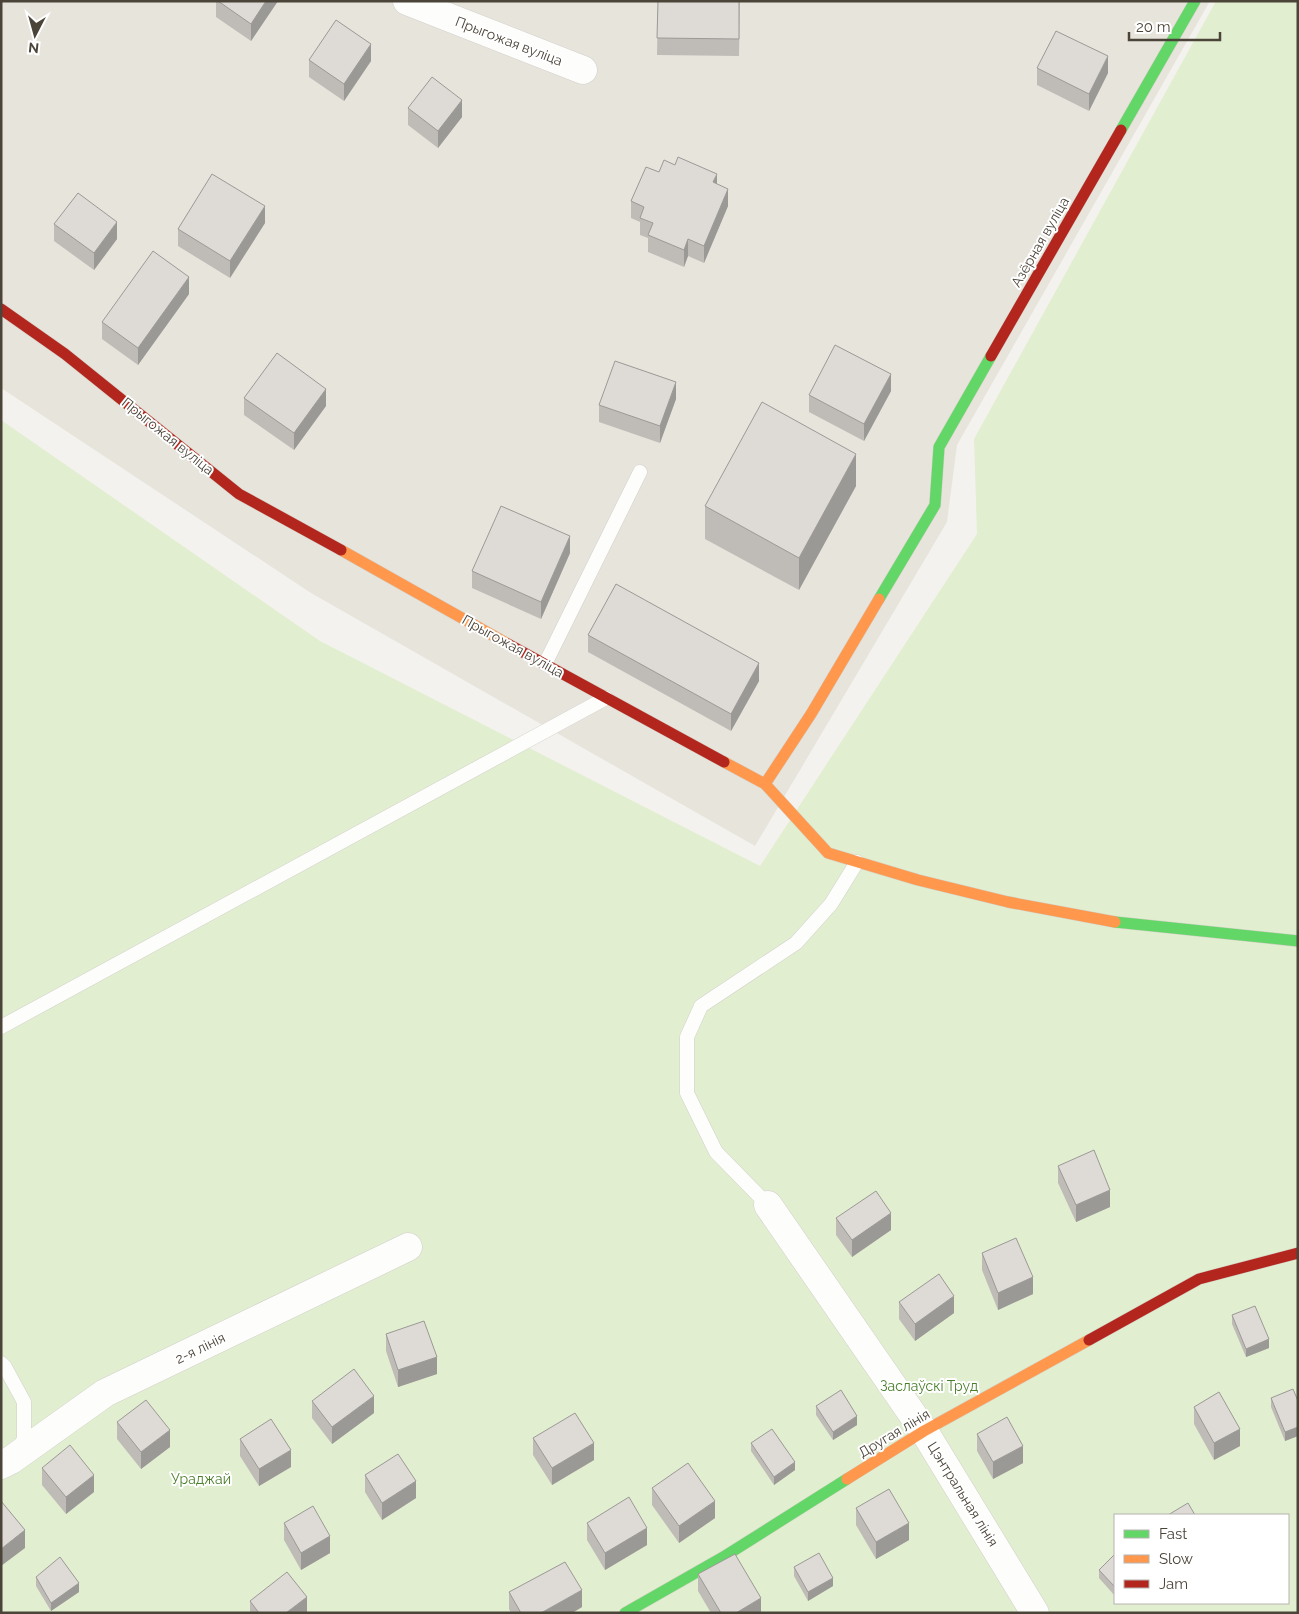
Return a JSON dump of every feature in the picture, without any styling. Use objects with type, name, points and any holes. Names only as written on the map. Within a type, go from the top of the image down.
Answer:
[{"type":"street","name":"Прыгожая вуліца","points":[[407,1],[583,70]]},
{"type":"street","name":"Азёрная вуліца","points":[[765,784],[811,714],[935,505],[939,447],[1195,1]]},
{"type":"street","name":"Прыгожая вуліца","points":[[1,309],[65,354],[239,494],[765,784],[828,853],[918,880],[999,900],[1108,921],[1298,941]]},
{"type":"street","name":"Цэнтральная лінія","points":[[768,1204],[924,1431],[1035,1613]]},
{"type":"street","name":"2-я лінія","points":[[6,1462],[105,1393],[408,1247]]},
{"type":"street","name":"Другая лінія","points":[[625,1613],[725,1556],[924,1431],[1199,1279],[1298,1254]]},
{"type":"lane","points":[[545,664],[640,472]]},
{"type":"lane","points":[[1,1027],[606,698]]},
{"type":"lane","points":[[768,1204],[716,1152],[687,1093],[687,1037],[701,1006],[796,943],[831,904],[857,862]]},
{"type":"lane","points":[[1,1364],[5,1367],[24,1402],[24,1439],[6,1462]]},
{"type":"shaded area","points":[[1,1],[1210,1],[957,445],[947,522],[755,846],[311,593],[1,388]]},
{"type":"green space","points":[[1216,1],[1298,1],[1298,1613],[1,1613],[1,420],[320,641],[760,866],[977,534],[974,439]]},
{"type":"building","points":[[218,1],[266,1],[251,24]]},
{"type":"building","points":[[658,1],[739,1],[739,39],[657,38]]},
{"type":"building","points":[[336,20],[371,44],[344,84],[309,60]]},
{"type":"building","points":[[1056,31],[1108,56],[1089,94],[1037,68]]},
{"type":"building","points":[[432,77],[462,100],[438,131],[408,108]]},
{"type":"building","points":[[678,157],[717,174],[713,182],[728,189],[704,246],[688,239],[684,250],[648,235],[653,223],[640,218],[644,207],[631,201],[646,167],[659,172],[664,160],[675,165]]},
{"type":"building","points":[[212,174],[265,206],[230,261],[178,229]]},
{"type":"building","points":[[78,193],[117,222],[94,253],[54,224]]},
{"type":"building","points":[[153,251],[189,277],[138,348],[102,322]]},
{"type":"building","points":[[835,345],[891,374],[864,424],[809,395]]},
{"type":"building","points":[[277,353],[326,389],[294,433],[244,398]]},
{"type":"building","points":[[615,361],[676,382],[660,426],[599,405]]},
{"type":"building","points":[[762,402],[856,454],[799,558],[705,506]]},
{"type":"building","points":[[501,506],[570,536],[541,602],[472,571]]},
{"type":"building","points":[[616,584],[759,663],[731,714],[588,635]]},
{"type":"building","points":[[1094,1150],[1110,1190],[1076,1205],[1058,1166]]},
{"type":"building","points":[[876,1191],[891,1213],[852,1240],[836,1218]]},
{"type":"building","points":[[1016,1238],[1033,1277],[998,1293],[982,1253]]},
{"type":"building","points":[[939,1274],[954,1296],[915,1324],[899,1302]]},
{"type":"building","points":[[1255,1306],[1269,1339],[1246,1349],[1232,1315]]},
{"type":"building","points":[[424,1321],[437,1357],[398,1370],[386,1334]]},
{"type":"building","points":[[354,1369],[374,1396],[332,1427],[312,1401]]},
{"type":"building","points":[[1293,1389],[1298,1401],[1298,1427],[1285,1432],[1271,1398]]},
{"type":"building","points":[[841,1390],[857,1416],[833,1432],[816,1406]]},
{"type":"building","points":[[1219,1392],[1240,1429],[1214,1443],[1194,1407]]},
{"type":"building","points":[[146,1400],[170,1430],[141,1452],[117,1422]]},
{"type":"building","points":[[575,1413],[594,1443],[552,1468],[533,1438]]},
{"type":"building","points":[[1007,1417],[1023,1446],[993,1462],[977,1434]]},
{"type":"building","points":[[271,1419],[291,1450],[259,1469],[240,1439]]},
{"type":"building","points":[[772,1429],[795,1462],[774,1477],[751,1443]]},
{"type":"building","points":[[70,1445],[94,1475],[66,1497],[42,1468]]},
{"type":"building","points":[[398,1454],[416,1481],[382,1503],[365,1475]]},
{"type":"building","points":[[688,1463],[715,1501],[679,1526],[652,1488]]},
{"type":"building","points":[[889,1489],[909,1523],[876,1542],[856,1508]]},
{"type":"building","points":[[629,1497],[647,1528],[605,1553],[587,1523]]},
{"type":"building","points":[[1,1501],[25,1530],[1,1549]]},
{"type":"building","points":[[1188,1503],[1194,1514],[1170,1514]]},
{"type":"building","points":[[313,1506],[330,1536],[301,1553],[284,1523]]},
{"type":"building","points":[[819,1553],[833,1578],[808,1592],[794,1567]]},
{"type":"building","points":[[735,1554],[761,1598],[736,1613],[721,1613],[698,1574]]},
{"type":"building","points":[[1114,1555],[1114,1586],[1099,1570]]},
{"type":"building","points":[[60,1557],[79,1583],[51,1603],[36,1577]]},
{"type":"building","points":[[565,1562],[582,1590],[541,1613],[521,1613],[509,1592]]},
{"type":"building","points":[[287,1572],[307,1597],[286,1613],[259,1613],[250,1601]]},
{"type":"traffic: fast","points":[[1121,130],[1195,1]]},
{"type":"traffic: fast","points":[[879,599],[935,505],[939,447],[991,356]]},
{"type":"traffic: fast","points":[[1115,922],[1298,941]]},
{"type":"traffic: fast","points":[[625,1613],[725,1556],[847,1479]]},
{"type":"traffic: slow","points":[[341,550],[508,644]]},
{"type":"traffic: slow","points":[[765,784],[811,714],[879,599]]},
{"type":"traffic: slow","points":[[724,762],[765,784],[828,853],[918,880],[1008,902],[1115,922]]},
{"type":"traffic: slow","points":[[847,1479],[924,1431],[1089,1340]]},
{"type":"traffic: jam","points":[[991,356],[1121,130]]},
{"type":"traffic: jam","points":[[1,309],[65,354],[239,494],[341,550]]},
{"type":"traffic: jam","points":[[508,644],[724,762]]},
{"type":"traffic: jam","points":[[1089,1340],[1199,1279],[1298,1253]]},
{"type":"park label","name":"Заслаўскі Труд","points":[[929,1386]]},
{"type":"park label","name":"Ураджай","points":[[201,1479]]}]
